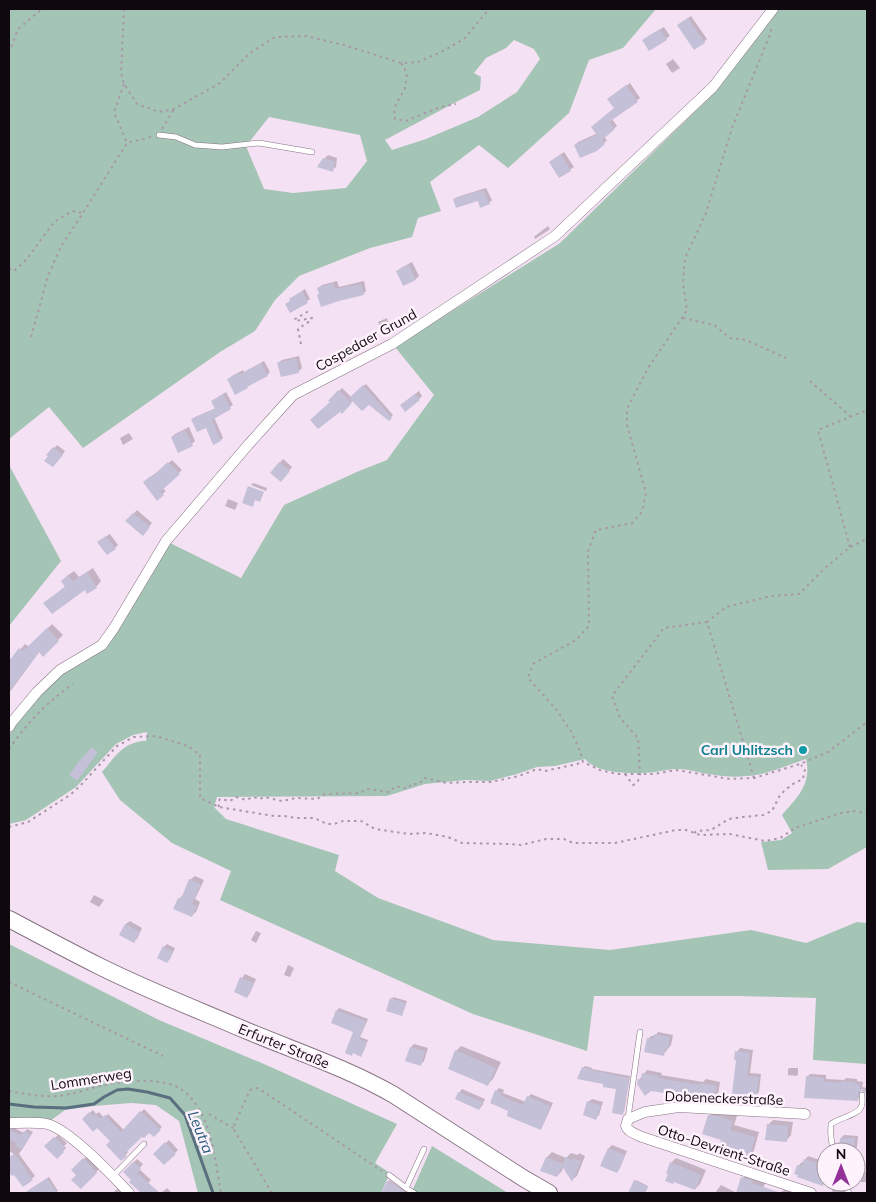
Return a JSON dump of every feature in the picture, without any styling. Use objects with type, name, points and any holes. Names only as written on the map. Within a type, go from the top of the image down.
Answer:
[{"type":"main road","name":"Erfurter Straße","points":[[9,919],[100,967],[137,984],[374,1083],[522,1178],[549,1193]]},
{"type":"street","name":"Cospedaer Grund","points":[[9,727],[37,692],[60,670],[102,645],[166,541],[293,395],[392,344],[555,236],[713,87],[770,13]]},
{"type":"street","name":"Dobeneckerstraße","points":[[628,1119],[645,1112],[679,1107],[805,1114]]},
{"type":"street","name":"Otto-Devrient-Straße","points":[[628,1119],[627,1129],[642,1137],[811,1193]]},
{"type":"street","points":[[9,1123],[47,1124],[63,1131],[77,1142],[129,1193]]},
{"type":"lane","points":[[158,135],[176,137],[195,145],[222,147],[259,143],[312,152]]},
{"type":"lane","points":[[628,1119],[640,1032]]},
{"type":"lane","points":[[831,1142],[830,1130],[832,1124],[837,1120],[858,1112],[861,1107],[862,1094]]},
{"type":"lane","points":[[113,1176],[144,1144]]},
{"type":"lane","points":[[406,1188],[424,1149]]},
{"type":"lane","points":[[389,1175],[414,1193]]},
{"type":"path","points":[[9,53],[18,29],[42,9]]},
{"type":"path","points":[[124,9],[120,72],[124,84],[138,104],[159,112],[174,109],[220,83],[250,53],[275,37],[306,36],[344,45],[401,63],[418,62],[464,39],[489,9]]},
{"type":"path","points":[[583,762],[572,733],[556,709],[528,678],[533,664],[576,640],[589,626],[588,551],[596,530],[632,522],[642,512],[646,493],[628,425],[627,409],[648,368],[687,310],[683,284],[685,258],[706,213],[732,128],[771,32],[770,13]]},
{"type":"path","points":[[401,63],[407,73],[405,90],[396,104],[395,119],[406,121],[440,107],[456,104]]},
{"type":"path","points":[[124,84],[114,112],[128,143]]},
{"type":"path","points":[[32,337],[48,276],[61,246],[128,143],[158,135],[174,109]]},
{"type":"path","points":[[9,268],[14,271],[27,259],[54,222],[72,211],[83,213]]},
{"type":"path","points":[[301,344],[298,329],[312,318],[296,321],[294,319],[310,309]]},
{"type":"path","points":[[682,318],[714,325],[730,338],[746,340],[786,358]]},
{"type":"path","points":[[810,380],[851,417]]},
{"type":"path","points":[[850,547],[818,430],[867,410]]},
{"type":"path","points":[[625,774],[633,784],[638,781],[640,774],[638,738],[620,718],[612,696],[664,628],[707,622],[726,607],[771,596],[799,594],[850,547],[867,539]]},
{"type":"path","points":[[707,622],[754,778]]},
{"type":"path","points":[[9,749],[37,713],[58,694],[73,684]]},
{"type":"path","points":[[219,807],[218,802],[220,799],[230,801],[236,797],[246,800],[253,797],[260,799],[264,797],[282,802],[296,798],[317,799],[325,794],[360,793],[367,789],[389,792],[396,786],[409,788],[411,784],[419,784],[424,778],[447,783],[491,782],[519,776],[537,769],[545,771],[583,762],[600,770],[617,774],[654,774],[676,770],[730,779],[754,778],[800,764],[828,752],[867,722]]},
{"type":"path","points":[[9,827],[28,822],[70,795],[117,746],[134,737],[156,736],[188,746],[200,755],[200,798],[219,807],[274,816],[314,818],[326,824],[361,821],[375,829],[409,834],[426,833],[448,837],[462,844],[521,845],[546,839],[564,839],[573,843],[615,844],[676,830],[686,830],[700,835],[730,834],[765,841],[780,838],[796,828],[841,813],[855,811],[867,814]]},
{"type":"path","points":[[694,833],[711,830],[729,819],[763,815],[772,810],[780,795],[803,779],[805,769],[800,764]]},
{"type":"path","points":[[9,982],[163,1056]]},
{"type":"path","name":"Lommerweg","points":[[9,1091],[41,1096],[57,1096],[130,1081],[167,1084],[180,1089],[192,1098],[206,1125],[221,1193]]},
{"type":"path","points":[[232,1128],[250,1090],[258,1088],[389,1175]]},
{"type":"path","points":[[209,1114],[232,1128],[272,1193]]},
{"type":"green space","points":[[9,9],[656,9],[623,48],[589,60],[569,113],[508,168],[479,145],[430,182],[441,211],[418,218],[412,237],[370,248],[299,276],[275,300],[255,331],[220,352],[83,448],[49,407],[9,439]],"holes":[[[514,40],[534,49],[540,59],[517,92],[478,117],[426,139],[392,150],[385,140],[480,90],[481,77],[474,73],[486,58],[506,48]],[[269,117],[360,135],[367,161],[346,188],[293,193],[264,189],[246,146]]]},
{"type":"green space","points":[[779,9],[867,9],[867,847],[828,869],[768,870],[761,842],[781,840],[792,833],[782,815],[798,796],[805,783],[807,776],[806,759],[762,774],[735,777],[678,769],[647,773],[608,771],[591,764],[585,759],[555,766],[537,767],[490,781],[466,780],[425,784],[387,796],[217,797],[214,807],[226,819],[339,855],[335,871],[378,898],[493,940],[610,950],[751,930],[806,943],[857,922],[867,923],[867,1064],[813,1060],[816,998],[594,996],[587,1051],[473,1014],[220,900],[231,871],[172,843],[120,800],[102,772],[126,747],[146,741],[147,732],[133,735],[116,744],[76,787],[26,820],[9,824],[9,735],[37,692],[102,645],[166,541],[241,578],[284,505],[387,460],[434,395],[395,347],[560,243],[717,90]]},
{"type":"green space","points":[[9,465],[61,561],[9,626]]},
{"type":"green space","points":[[9,944],[159,1020],[264,1064],[397,1124],[375,1163],[390,1173],[381,1193],[198,1193],[179,1121],[156,1105],[131,1103],[65,1110],[50,1121],[9,1119]]},
{"type":"green space","points":[[432,1146],[508,1193],[418,1193],[413,1189]]},
{"type":"building","points":[[688,18],[705,43],[694,50],[677,25]]},
{"type":"building","points":[[660,29],[667,40],[649,51],[642,40]]},
{"type":"building","points":[[626,85],[638,102],[609,122],[615,129],[602,140],[605,144],[597,151],[580,158],[574,145],[597,135],[591,127],[614,108],[607,99]]},
{"type":"building","points":[[561,154],[571,171],[559,178],[549,162]]},
{"type":"building","points":[[323,158],[335,161],[333,172],[317,167]]},
{"type":"building","points":[[483,190],[490,204],[480,208],[478,201],[456,208],[453,199]]},
{"type":"building","points":[[409,265],[416,280],[403,286],[396,271]]},
{"type":"building","points":[[333,283],[335,289],[361,284],[364,295],[321,307],[317,288]]},
{"type":"building","points":[[302,291],[308,303],[290,313],[285,304],[290,301],[289,299]]},
{"type":"building","points":[[296,358],[299,373],[281,377],[277,363]]},
{"type":"building","points":[[261,363],[268,376],[235,395],[227,379]]},
{"type":"building","points":[[363,385],[392,418],[389,421],[369,405],[362,411],[349,398]]},
{"type":"building","points":[[338,390],[352,403],[342,414],[340,412],[318,429],[310,420],[330,402],[328,401]]},
{"type":"building","points":[[223,394],[231,409],[212,420],[221,441],[213,445],[206,428],[197,432],[191,419],[215,409],[211,401]]},
{"type":"building","points":[[415,394],[420,400],[405,412],[400,405]]},
{"type":"building","points":[[185,430],[193,446],[178,453],[171,437]]},
{"type":"building","points":[[53,447],[63,455],[53,467],[44,461],[48,456],[46,455]]},
{"type":"building","points":[[168,462],[180,474],[160,492],[164,495],[157,501],[143,482]]},
{"type":"building","points":[[279,462],[290,471],[281,482],[270,473]]},
{"type":"building","points":[[248,486],[264,492],[260,502],[255,500],[253,507],[242,503]]},
{"type":"building","points":[[133,513],[150,527],[143,536],[125,521]]},
{"type":"building","points":[[106,536],[116,549],[107,555],[97,542]]},
{"type":"building","points":[[87,572],[97,588],[87,594],[85,590],[52,614],[43,603],[65,587],[61,581],[68,575],[73,581]]},
{"type":"building","points":[[47,628],[59,641],[43,657],[39,652],[9,692],[9,661],[19,648],[23,651]]},
{"type":"building","points":[[92,747],[98,752],[77,781],[69,775]]},
{"type":"building","points":[[189,879],[201,884],[192,904],[197,906],[192,917],[173,909],[178,898],[181,899]]},
{"type":"building","points":[[125,924],[140,932],[134,943],[119,935]]},
{"type":"building","points":[[163,946],[173,952],[167,963],[157,958]]},
{"type":"building","points":[[240,977],[254,983],[247,998],[234,992]]},
{"type":"building","points":[[390,998],[406,1003],[402,1016],[386,1011]]},
{"type":"building","points":[[336,1010],[366,1021],[359,1039],[367,1042],[361,1057],[353,1053],[352,1056],[345,1053],[353,1032],[331,1023]]},
{"type":"building","points":[[654,1034],[670,1037],[668,1049],[665,1049],[664,1056],[644,1052],[647,1038],[653,1039]]},
{"type":"building","points":[[410,1047],[425,1051],[421,1066],[405,1061]]},
{"type":"building","points":[[455,1050],[496,1068],[488,1086],[448,1069]]},
{"type":"building","points":[[735,1051],[750,1053],[747,1076],[759,1077],[756,1096],[732,1094],[736,1060],[734,1060]]},
{"type":"building","points":[[582,1067],[629,1078],[623,1115],[612,1113],[616,1089],[603,1087],[603,1084],[577,1079]]},
{"type":"building","points":[[642,1073],[659,1076],[658,1078],[717,1086],[714,1100],[686,1094],[685,1096],[651,1091],[645,1096],[637,1084],[638,1079],[641,1080]]},
{"type":"building","points":[[806,1076],[824,1078],[823,1081],[855,1082],[855,1084],[860,1084],[860,1090],[867,1090],[867,1102],[866,1093],[862,1091],[858,1093],[858,1101],[804,1098]]},
{"type":"building","points":[[495,1090],[502,1093],[501,1096],[523,1105],[527,1096],[550,1106],[541,1130],[507,1116],[508,1111],[490,1103]]},
{"type":"building","points":[[458,1092],[483,1102],[479,1110],[455,1099]]},
{"type":"building","points":[[587,1101],[601,1106],[596,1120],[583,1115]]},
{"type":"building","points":[[140,1111],[161,1130],[154,1137],[149,1133],[144,1138],[142,1137],[124,1154],[127,1156],[121,1161],[106,1145],[110,1141],[97,1128],[93,1132],[82,1119],[89,1112],[101,1119],[105,1115],[121,1132]]},
{"type":"building","points":[[708,1115],[733,1121],[730,1130],[755,1137],[749,1160],[718,1152],[721,1140],[702,1134]]},
{"type":"building","points":[[767,1124],[788,1126],[787,1142],[765,1140]]},
{"type":"building","points":[[9,1130],[21,1135],[24,1131],[31,1135],[22,1150],[9,1139]]},
{"type":"building","points":[[54,1137],[65,1147],[62,1150],[64,1152],[57,1159],[44,1146]]},
{"type":"building","points":[[840,1138],[855,1138],[855,1142],[840,1142]]},
{"type":"building","points":[[165,1142],[176,1154],[164,1165],[153,1154]]},
{"type":"building","points":[[608,1148],[625,1155],[617,1173],[600,1166]]},
{"type":"building","points":[[15,1154],[33,1180],[23,1187],[14,1175],[12,1176],[9,1172],[9,1158]]},
{"type":"building","points":[[546,1157],[563,1164],[557,1177],[540,1171]]},
{"type":"building","points":[[565,1157],[581,1161],[572,1182],[562,1166]]},
{"type":"building","points":[[83,1158],[97,1173],[81,1189],[71,1180],[76,1175],[71,1170]]},
{"type":"building","points":[[804,1159],[816,1162],[816,1184],[797,1177],[798,1175],[794,1174],[797,1165],[802,1166]]},
{"type":"building","points":[[133,1162],[141,1168],[137,1173],[160,1193],[141,1193],[129,1182],[131,1180],[123,1172]]},
{"type":"building","points":[[670,1162],[701,1175],[695,1190],[674,1182],[673,1184],[665,1181]]},
{"type":"building","points":[[741,1177],[753,1181],[752,1183],[778,1193],[736,1193]]},
{"type":"building","points":[[47,1178],[58,1193],[24,1193]]},
{"type":"building","points":[[634,1180],[648,1187],[645,1193],[628,1193]]},
{"type":"building","points":[[387,1181],[395,1185],[406,1193],[381,1193]]},
{"type":"waterway","name":"Leutra","points":[[9,1104],[66,1108],[94,1104],[117,1090],[128,1089],[170,1098],[185,1115],[213,1193]]},
{"type":"place","name":"Carl Uhlitzsch","points":[[803,750]]}]
